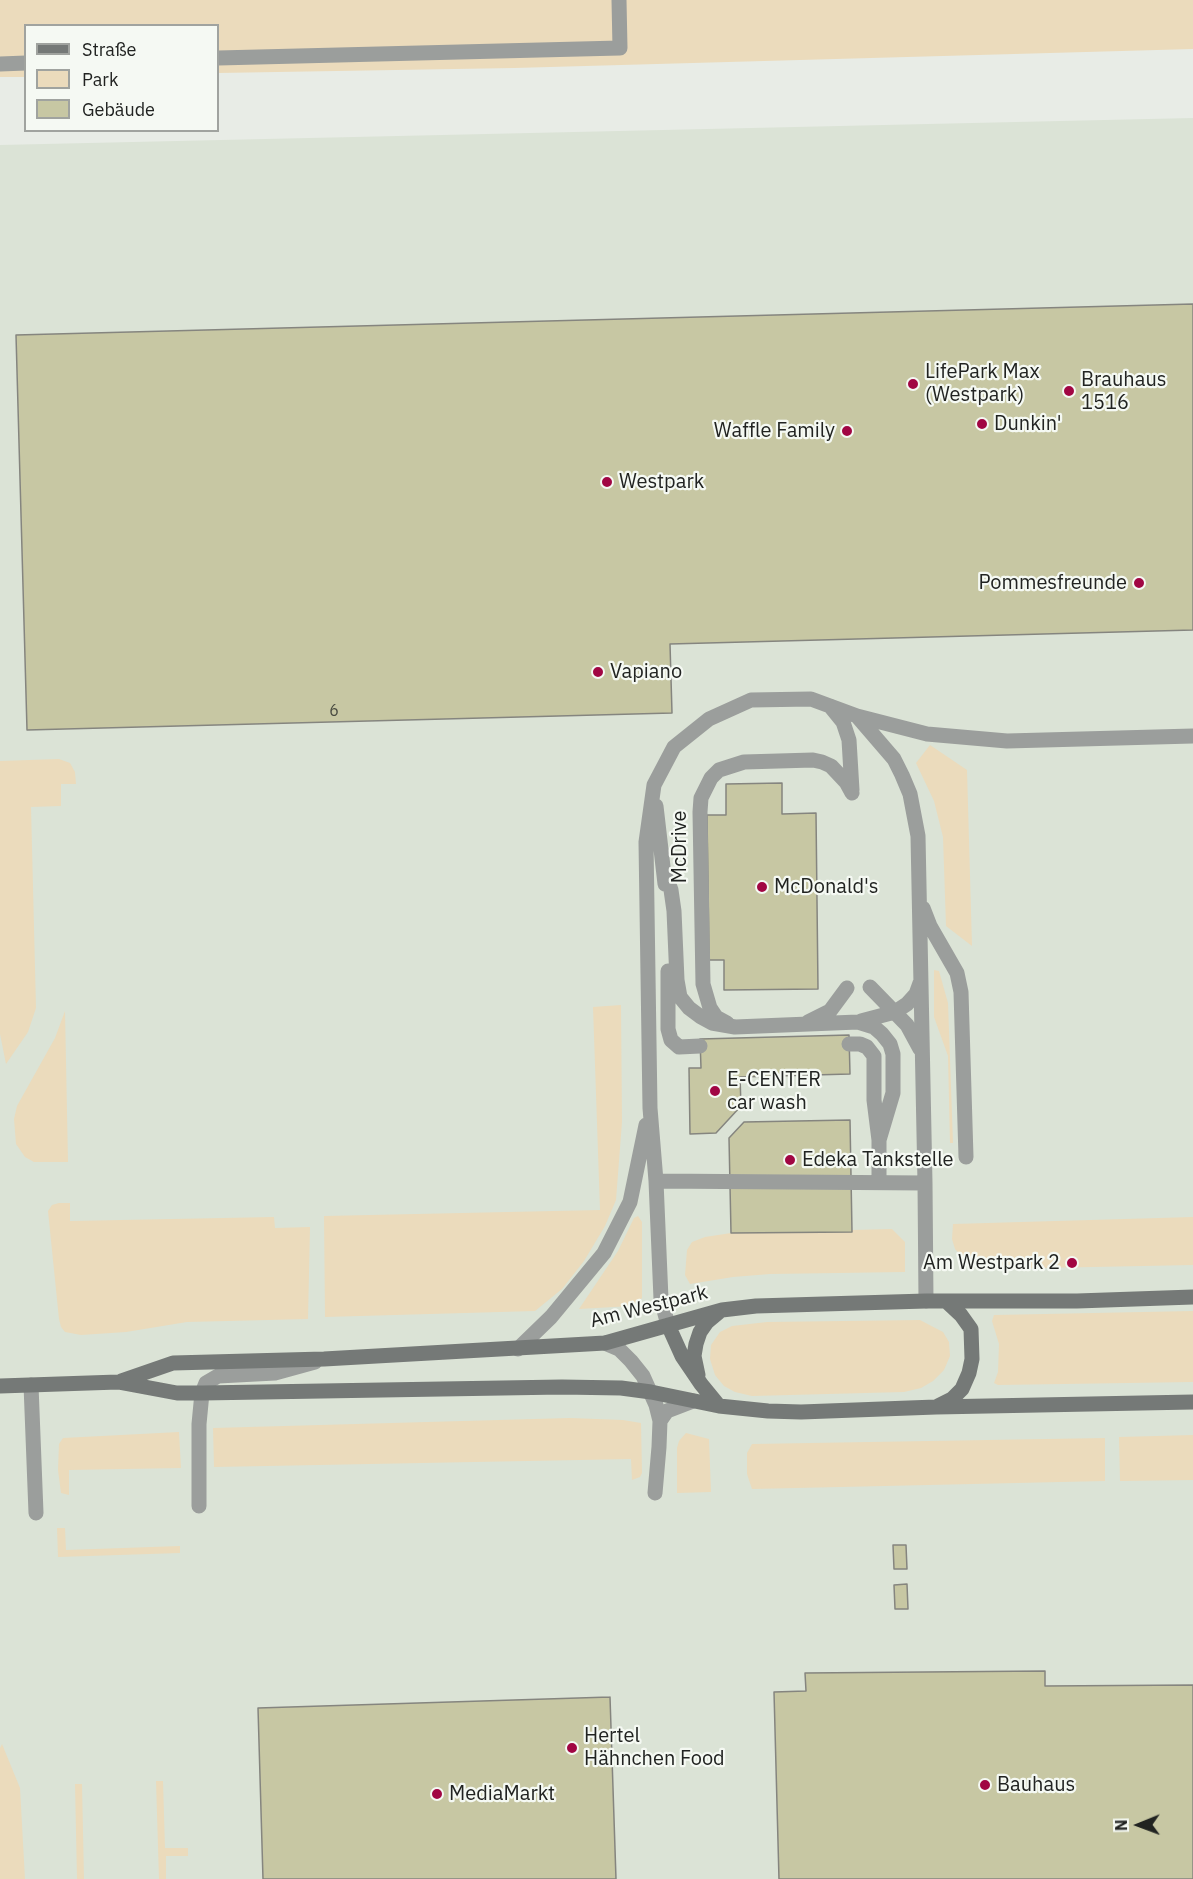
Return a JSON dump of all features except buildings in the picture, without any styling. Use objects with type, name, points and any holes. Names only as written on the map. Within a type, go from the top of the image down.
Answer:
[{"type":"main road","name":"Am Westpark","points":[[118,1382],[173,1363],[324,1359],[605,1343],[722,1310],[756,1306],[1193,1297]]},
{"type":"main road","points":[[936,1407],[952,1399],[962,1389],[972,1359],[971,1329],[961,1315],[946,1301]]},
{"type":"main road","points":[[701,1384],[694,1356],[696,1344],[707,1322],[722,1310]]},
{"type":"main road","points":[[668,1325],[674,1342],[701,1384],[719,1406]]},
{"type":"main road","name":"Am Westpark","points":[[0,1386],[118,1382],[177,1393],[621,1388],[719,1406],[801,1412],[1193,1402]]},
{"type":"lane","points":[[219,58],[620,48],[619,0]]},
{"type":"lane","points":[[0,64],[24,63]]},
{"type":"lane","points":[[668,1325],[661,1299],[650,1108],[646,842],[654,785],[674,747],[709,719],[751,700],[811,699],[857,716],[927,734],[1007,741],[1193,736]]},
{"type":"lane","name":"McDrive","points":[[735,1027],[717,1017],[710,1008],[703,984],[701,798],[711,778],[726,767],[744,762],[790,760],[822,762],[839,774],[852,793],[849,740],[843,722],[829,705]]},
{"type":"lane","points":[[857,716],[894,759],[910,794],[918,836],[926,1301]]},
{"type":"lane","points":[[654,785],[665,874],[668,1029],[670,1040],[680,1047],[700,1046]]},
{"type":"lane","points":[[665,874],[671,890],[674,911],[677,980],[680,997],[689,1008],[712,1023],[735,1027],[858,1022],[895,1012],[907,1004],[916,994],[921,979]]},
{"type":"lane","points":[[919,890],[930,926],[957,973],[960,992],[966,1157]]},
{"type":"lane","points":[[870,987],[907,1025],[918,1042],[922,1058]]},
{"type":"lane","points":[[799,1026],[830,1011],[847,988]]},
{"type":"lane","points":[[858,1022],[874,1027],[890,1044],[893,1054],[893,1093],[879,1140]]},
{"type":"lane","points":[[849,1044],[860,1044],[867,1047],[874,1056],[879,1182]]},
{"type":"lane","points":[[518,1349],[551,1317],[604,1253],[630,1202],[650,1108]]},
{"type":"lane","points":[[656,1181],[925,1182]]},
{"type":"lane","points":[[605,1343],[619,1349],[632,1360],[651,1392],[660,1421],[655,1493]]},
{"type":"lane","points":[[199,1506],[199,1424],[202,1393],[206,1383],[218,1376],[275,1373],[324,1359]]},
{"type":"lane","points":[[32,1385],[36,1513]]},
{"type":"lane","points":[[660,1421],[667,1411],[693,1401]]},
{"type":"shaded area","points":[[1193,118],[1193,1879],[0,1879],[0,145]]},
{"type":"green space","points":[[0,0],[1193,0],[1193,49],[514,68],[219,73],[219,24],[24,24],[24,77],[0,77]]},
{"type":"green space","points":[[930,745],[967,770],[972,946],[946,926],[943,837],[934,801],[916,763]]},
{"type":"green space","points":[[59,759],[70,763],[75,772],[76,784],[61,784],[61,806],[31,807],[36,1008],[28,1032],[6,1064],[0,1034],[0,761]]},
{"type":"green space","points":[[934,970],[939,971],[948,1003],[953,1143],[950,1143],[948,1056],[934,1017]]},
{"type":"green space","points":[[621,1005],[622,1122],[616,1200],[605,1226],[584,1261],[562,1289],[535,1311],[325,1317],[324,1216],[600,1210],[593,1007]]},
{"type":"green space","points":[[65,1011],[68,1162],[34,1162],[25,1157],[16,1144],[14,1119],[17,1106],[55,1038]]},
{"type":"green space","points":[[70,1203],[70,1221],[274,1217],[275,1228],[310,1227],[308,1319],[187,1322],[126,1332],[81,1335],[65,1332],[59,1319],[48,1211],[52,1205]]},
{"type":"green space","points":[[638,1216],[642,1222],[642,1298],[631,1306],[579,1309],[618,1251],[634,1218]]},
{"type":"green space","points":[[1193,1217],[1193,1265],[992,1269],[976,1266],[965,1260],[955,1249],[952,1239],[953,1224]]},
{"type":"green space","points":[[892,1229],[905,1242],[905,1272],[770,1274],[690,1284],[685,1275],[687,1250],[692,1242],[705,1237],[731,1233]]},
{"type":"green space","points":[[1193,1311],[1193,1382],[998,1385],[994,1383],[998,1372],[999,1344],[992,1321],[994,1315]]},
{"type":"green space","points":[[920,1320],[943,1332],[949,1342],[950,1356],[944,1370],[933,1381],[921,1388],[904,1392],[752,1396],[735,1392],[724,1386],[715,1375],[710,1359],[711,1345],[720,1332],[732,1326],[767,1322]]},
{"type":"green space","points":[[570,1418],[641,1423],[642,1473],[640,1477],[632,1480],[631,1459],[214,1467],[213,1428]]},
{"type":"green space","points":[[179,1432],[181,1468],[69,1470],[69,1495],[61,1493],[58,1470],[59,1444],[63,1438]]},
{"type":"green space","points":[[686,1433],[709,1439],[711,1492],[677,1493],[677,1448],[679,1441]]},
{"type":"green space","points":[[1193,1435],[1193,1480],[1120,1481],[1119,1437]]},
{"type":"green space","points":[[1105,1438],[1105,1481],[752,1489],[747,1474],[747,1453],[752,1444]]},
{"type":"green space","points":[[57,1528],[65,1528],[66,1550],[180,1546],[180,1553],[58,1557]]},
{"type":"green space","points":[[2,1744],[20,1788],[25,1879],[0,1879],[0,1748]]},
{"type":"green space","points":[[156,1781],[163,1781],[165,1848],[188,1848],[188,1856],[166,1856],[166,1879],[159,1879]]},
{"type":"green space","points":[[75,1784],[82,1784],[84,1879],[77,1879]]},
{"type":"place","name":"LifePark Max (Westpark)","points":[[913,384]]},
{"type":"place","name":"Brauhaus 1516","points":[[1069,391]]},
{"type":"place","name":"Dunkin'","points":[[982,424]]},
{"type":"place","name":"Waffle Family","points":[[847,431]]},
{"type":"place","name":"Westpark","points":[[607,482]]},
{"type":"place","name":"Pommesfreunde","points":[[1139,583]]},
{"type":"place","name":"Vapiano","points":[[598,672]]},
{"type":"place","name":"McDonald's","points":[[762,887]]},
{"type":"place","name":"E-CENTER car wash","points":[[715,1091]]},
{"type":"place","name":"Edeka Tankstelle","points":[[790,1160]]},
{"type":"place","name":"Am Westpark 2","points":[[1072,1263]]},
{"type":"place","name":"Hertel Hähnchen Food","points":[[572,1748]]},
{"type":"place","name":"Bauhaus","points":[[985,1785]]},
{"type":"place","name":"MediaMarkt","points":[[437,1794]]}]
